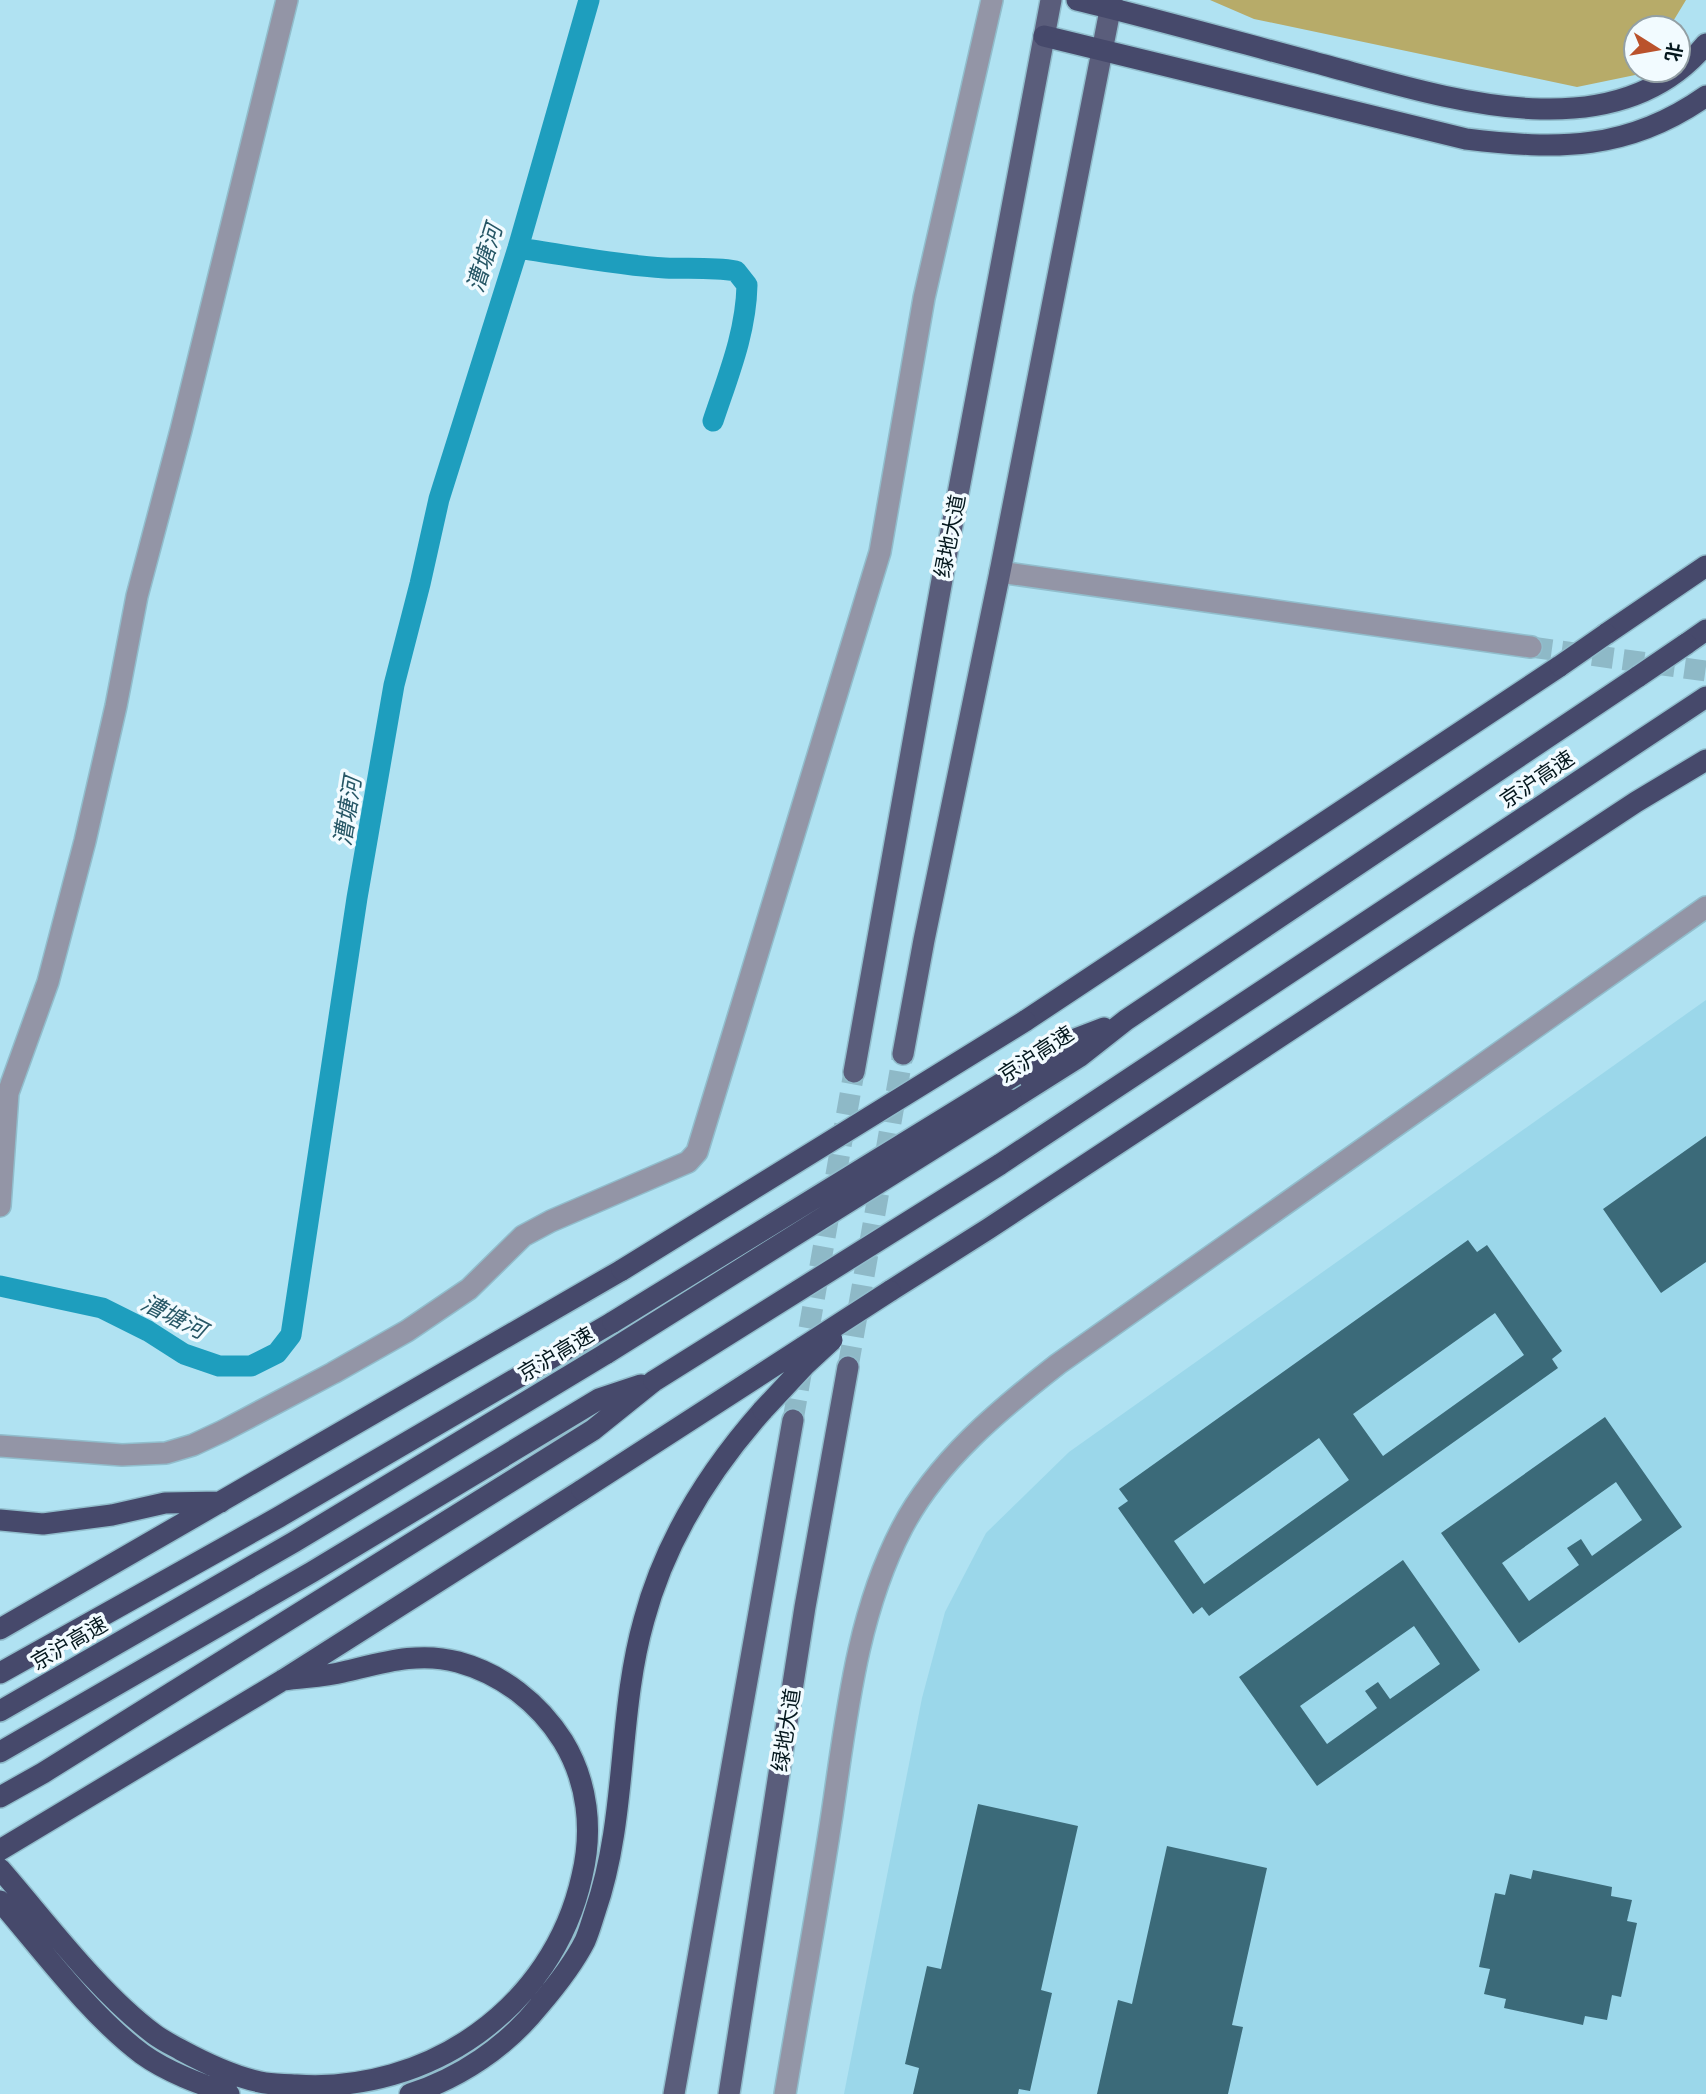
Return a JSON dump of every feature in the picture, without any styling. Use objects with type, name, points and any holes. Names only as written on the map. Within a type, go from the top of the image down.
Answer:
[{"type":"highway","points":[[1077,0],[1112,4],[1420,90],[1475,103],[1524,109],[1567,109],[1603,104],[1634,94],[1663,82],[1691,62],[1706,44]]},
{"type":"highway","points":[[1044,36],[1466,139],[1522,146],[1567,146],[1635,133],[1679,115],[1706,96]]},
{"type":"highway","points":[[0,1629],[622,1270],[1025,1021],[1706,566]]},
{"type":"highway","name":"京沪高速","points":[[4,1709],[294,1542],[607,1353],[1079,1057],[1126,1020],[1706,630]]},
{"type":"highway","name":"京沪高速","points":[[0,1797],[43,1773],[593,1430],[653,1381],[999,1165],[1706,696]]},
{"type":"highway","points":[[0,1850],[283,1679],[582,1490],[890,1290],[988,1230],[1636,802],[1706,760]]},
{"type":"highway","name":"京沪高速","points":[[0,1673],[268,1523],[612,1322],[1070,1041],[1126,1020]]},
{"type":"highway","points":[[410,2094],[433,2087],[486,2057],[528,2020],[561,1980],[585,1941],[603,1891],[612,1848],[626,1720],[643,1622],[656,1579],[674,1539],[697,1497],[729,1451],[774,1397],[842,1330],[890,1290]]},
{"type":"highway","name":"京沪高速","points":[[0,1752],[312,1572],[598,1399],[653,1381]]},
{"type":"highway","points":[[0,1520],[43,1524],[112,1516],[165,1503],[223,1502]]},
{"type":"highway","points":[[0,1869],[111,1996],[155,2035],[204,2063],[260,2082],[331,2085],[371,2081],[424,2065],[471,2039],[509,2008],[551,1955],[579,1893],[589,1824],[583,1790],[571,1755],[550,1721],[525,1697],[494,1676],[457,1662],[422,1658],[385,1660],[340,1673],[283,1679]]},
{"type":"highway","points":[[0,1901],[97,2012],[143,2054],[197,2083],[229,2094]]},
{"type":"main road","name":"绿地大道","points":[[854,1072],[945,563],[1051,0]]},
{"type":"main road","points":[[903,1054],[1112,4]]},
{"type":"main road","name":"绿地大道","points":[[729,2094],[805,1607],[848,1367]]},
{"type":"main road","points":[[674,2094],[793,1420]]},
{"type":"street","points":[[0,1206],[8,1093],[48,982],[85,841],[137,596],[181,430],[287,0]]},
{"type":"street","points":[[0,1446],[122,1455],[166,1453],[193,1444],[334,1373],[407,1331],[469,1289],[523,1236],[551,1221],[688,1162],[697,1152],[880,552],[924,298],[992,0]]},
{"type":"street","points":[[1000,572],[1531,647]]},
{"type":"street","points":[[785,2094],[853,1681],[871,1607],[902,1528],[934,1479],[968,1441],[1012,1399],[1058,1364],[1706,906]]},
{"type":"shaded area","points":[[1210,0],[1686,0],[1678,14],[1622,14],[1622,78],[1577,87],[1254,19]]},
{"type":"shaded area","points":[[1706,1000],[1706,2094],[844,2094],[922,1698],[945,1612],[986,1533],[1069,1452]]},
{"type":"building","points":[[1706,1136],[1706,1262],[1661,1293],[1603,1209]]},
{"type":"building","points":[[1468,1240],[1477,1252],[1487,1245],[1562,1351],[1552,1359],[1558,1368],[1209,1616],[1202,1607],[1193,1614],[1118,1508],[1128,1501],[1119,1489]],"holes":[[[1495,1313],[1524,1355],[1383,1456],[1353,1414]],[[1319,1438],[1349,1480],[1204,1584],[1174,1541]]]},
{"type":"building","points":[[1605,1417],[1682,1527],[1519,1643],[1441,1533]],"holes":[[[1616,1482],[1642,1520],[1592,1556],[1581,1539],[1567,1548],[1579,1565],[1529,1601],[1502,1563]]]},
{"type":"building","points":[[1403,1560],[1480,1670],[1317,1786],[1239,1677]],"holes":[[[1414,1626],[1440,1664],[1390,1699],[1378,1682],[1365,1691],[1377,1708],[1327,1744],[1300,1706]]]},
{"type":"building","points":[[978,1804],[1078,1826],[1041,1990],[1052,1993],[1030,2091],[1019,2089],[1018,2094],[913,2094],[919,2068],[905,2064],[927,1966],[941,1969]]},
{"type":"building","points":[[1167,1846],[1267,1868],[1232,2025],[1243,2027],[1228,2094],[1097,2094],[1118,2000],[1132,2004]]},
{"type":"building","points":[[1533,1870],[1612,1887],[1611,1896],[1632,1900],[1627,1921],[1637,1923],[1621,1997],[1612,1995],[1607,2020],[1585,2016],[1583,2025],[1504,2008],[1506,1999],[1484,1994],[1490,1969],[1479,1967],[1495,1893],[1505,1895],[1510,1874],[1531,1879]]},
{"type":"waterway","name":"漕塘河","points":[[0,1286],[102,1308],[148,1331],[184,1354],[219,1366],[251,1366],[277,1353],[291,1335],[357,898],[394,685],[439,499],[518,248],[589,0]]},
{"type":"waterway","points":[[518,248],[646,267],[736,271],[747,285],[746,303],[735,354],[713,421]]},
{"type":"tunnel","points":[[1531,647],[1706,671]]},
{"type":"tunnel","points":[[848,1367],[903,1054]]},
{"type":"tunnel","points":[[793,1420],[854,1072]]}]
